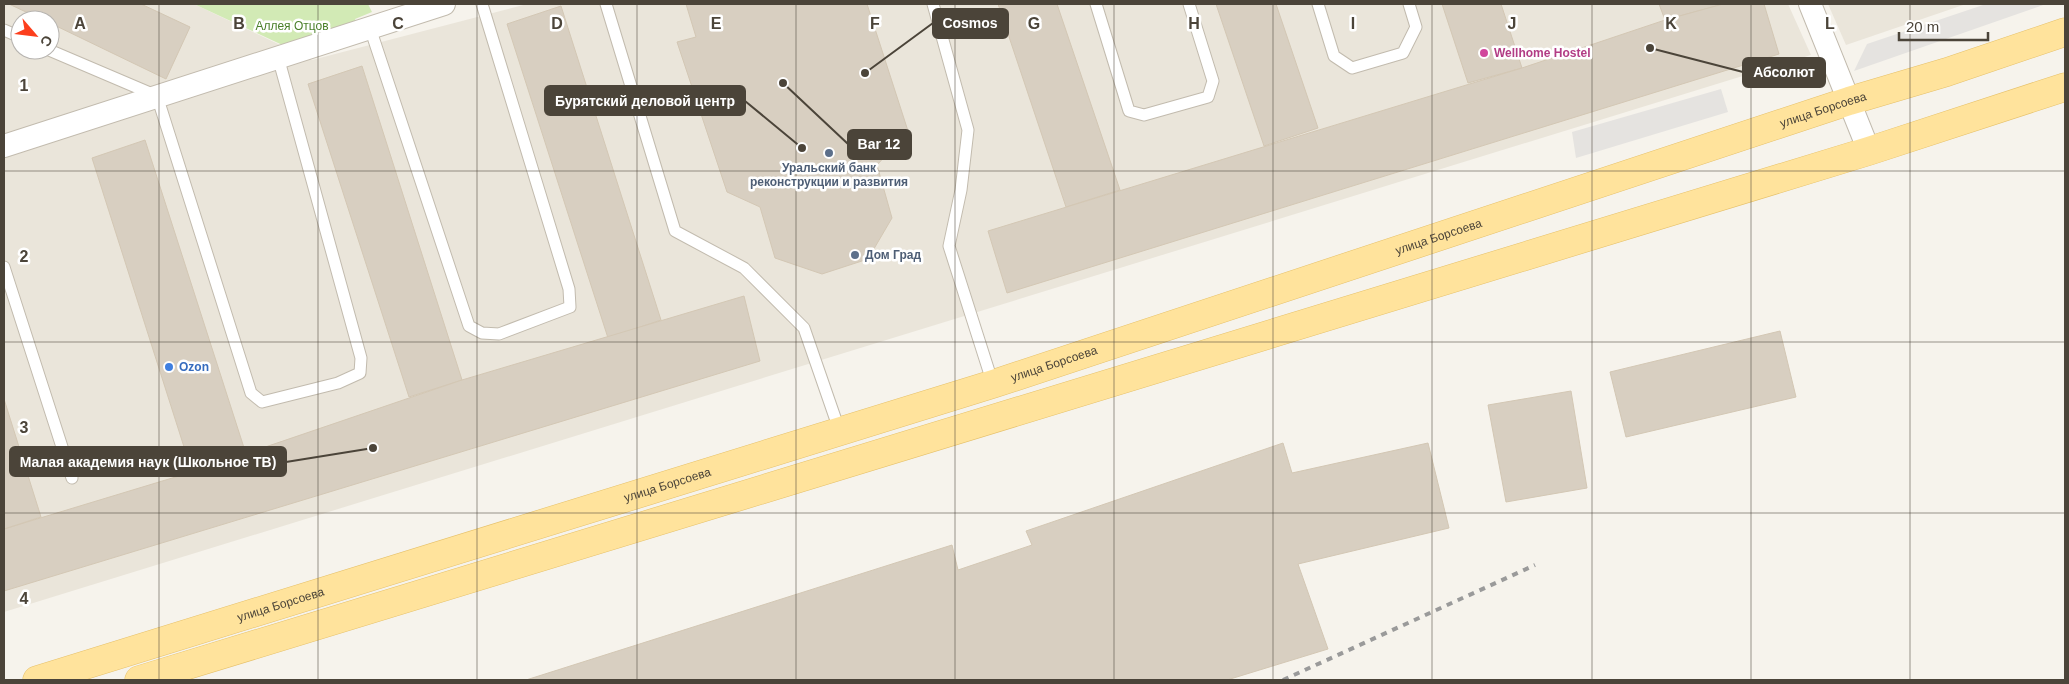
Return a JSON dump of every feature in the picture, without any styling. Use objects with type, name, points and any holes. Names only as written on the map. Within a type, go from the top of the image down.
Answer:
[{"type":"main road","name":"улица Борсоева","points":[[37,680],[993,384],[1849,101],[1947,72],[2065,32]]},
{"type":"main road","points":[[139,680],[1869,151],[2065,88]]},
{"type":"street","points":[[4,146],[444,4]]},
{"type":"street","points":[[1810,4],[1869,151]]},
{"type":"lane","points":[[370,28],[469,326],[482,333],[498,334],[570,307],[569,289],[482,4]]},
{"type":"lane","points":[[606,4],[675,231],[744,268],[804,328],[840,432]]},
{"type":"lane","points":[[933,4],[968,130],[961,190],[949,246],[993,384]]},
{"type":"lane","points":[[1096,4],[1129,111],[1144,115],[1208,97],[1213,81],[1189,4]]},
{"type":"lane","points":[[1318,4],[1334,56],[1352,68],[1403,53],[1416,28],[1409,4]]},
{"type":"lane","points":[[60,55],[157,96],[251,394],[262,402],[338,383],[360,373],[361,358],[278,58]]},
{"type":"lane","points":[[4,267],[72,478]]},
{"type":"shaded area","points":[[4,4],[194,4],[312,60],[527,4],[1788,4],[1811,55],[4,612]]},
{"type":"shaded area","points":[[1828,4],[1966,4],[1846,45]]},
{"type":"shaded area","points":[[1986,4],[2046,4],[1854,71],[1867,44]]},
{"type":"shaded area","points":[[1721,89],[1728,112],[1576,158],[1572,132]]},
{"type":"green space","name":"Аллея Отцов","points":[[194,4],[368,4],[372,12],[355,19],[358,26],[291,49]]},
{"type":"building","points":[[9,4],[141,4],[190,27],[166,79],[60,28],[60,10],[22,10]]},
{"type":"building","points":[[686,4],[867,4],[908,131],[877,165],[892,218],[868,259],[822,274],[775,258],[760,207],[727,192],[677,42],[696,37]]},
{"type":"building","points":[[998,4],[1057,4],[1120,190],[1066,207]]},
{"type":"building","points":[[1216,4],[1276,4],[1318,128],[1264,146]]},
{"type":"building","points":[[1442,4],[1501,4],[1522,68],[1468,83]]},
{"type":"building","points":[[1659,4],[1720,4],[1720,5],[1665,20]]},
{"type":"building","points":[[1723,4],[1764,4],[1779,54],[1007,293],[988,231],[1522,68],[1665,20]]},
{"type":"building","points":[[561,6],[661,320],[608,338],[507,24]]},
{"type":"building","points":[[362,66],[462,380],[409,397],[308,84]]},
{"type":"building","points":[[145,140],[246,454],[192,472],[92,158]]},
{"type":"building","points":[[744,296],[760,361],[4,591],[4,529],[192,472],[462,380]]},
{"type":"building","points":[[1780,331],[1796,397],[1626,437],[1610,372]]},
{"type":"building","points":[[1571,391],[1587,488],[1506,502],[1488,405]]},
{"type":"building","points":[[4,399],[41,517],[4,529]]},
{"type":"building","points":[[1283,443],[1292,473],[1428,443],[1449,528],[1298,564],[1328,649],[1227,680],[526,680],[952,545],[958,570],[1032,545],[1026,531]]},
{"type":"railway","points":[[1283,680],[1535,565]]},
{"type":"place","name":"Абсолют","points":[[1650,48]]},
{"type":"place","name":"Wellhome Hostel","points":[[1484,53]]},
{"type":"place","name":"Cosmos","points":[[865,73]]},
{"type":"place","name":"Bar 12","points":[[783,83]]},
{"type":"place","name":"Бурятский деловой центр","points":[[802,148]]},
{"type":"place","name":"Уральский банк реконструкции и развития","points":[[829,153]]},
{"type":"place","name":"Дом Град","points":[[855,255]]},
{"type":"place","name":"Ozon","points":[[169,367]]},
{"type":"place","name":"Малая академия наук (Школьное ТВ)","points":[[373,448]]}]
